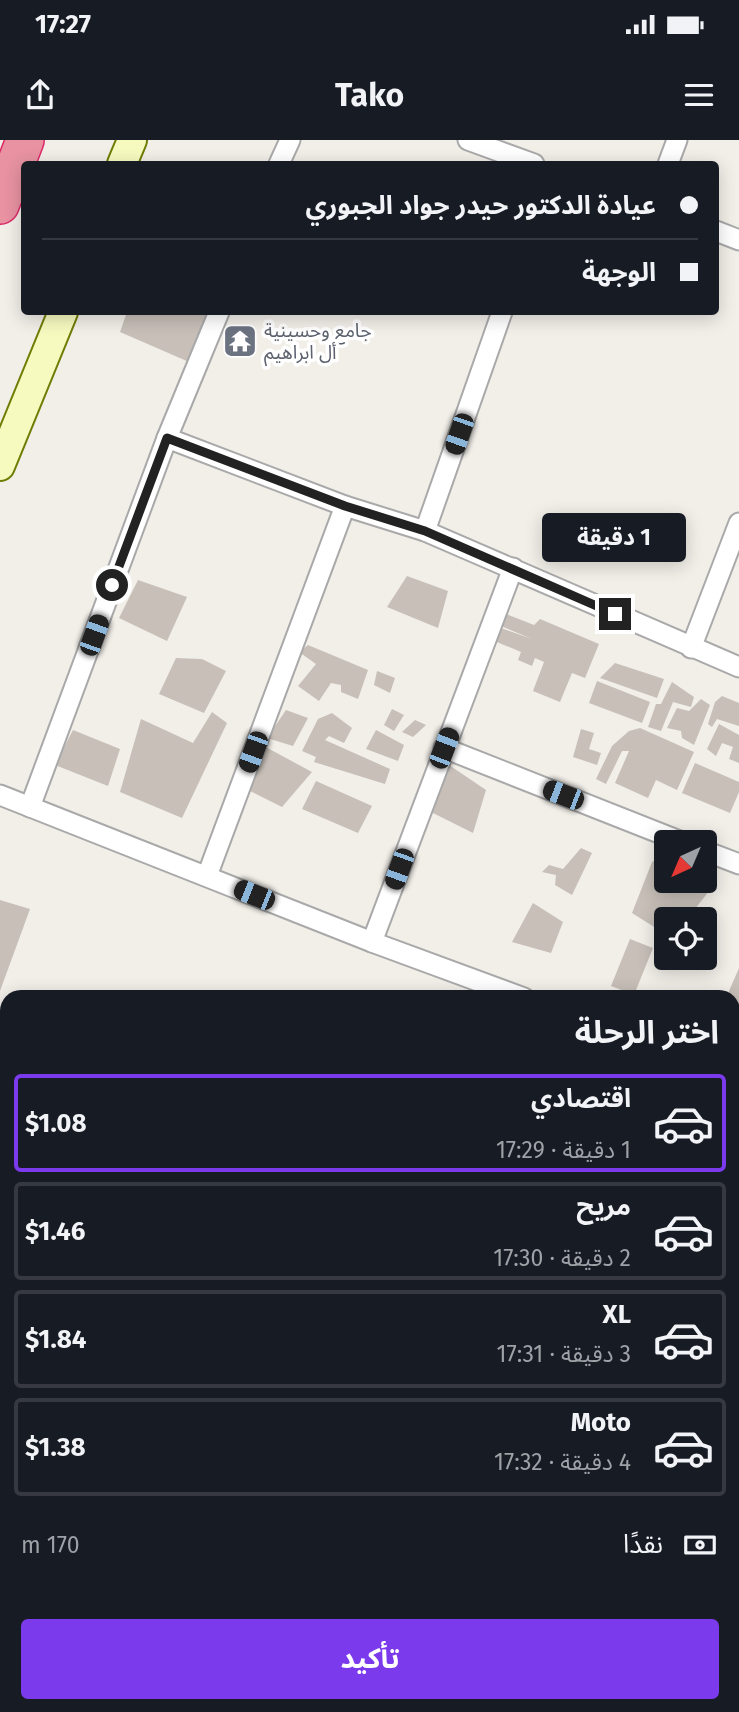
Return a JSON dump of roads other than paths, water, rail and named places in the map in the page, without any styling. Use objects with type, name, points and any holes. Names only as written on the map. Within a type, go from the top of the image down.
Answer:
[{"type":"highway","points":[[0,205],[25,140]]},
{"type":"main road","points":[[123,161],[132,140]]},
{"type":"main road","points":[[0,466],[62,315]]},
{"type":"street","points":[[280,161],[289,140]]},
{"type":"street","points":[[468,140],[491,144],[528,161]]},
{"type":"street","points":[[669,161],[677,140]]},
{"type":"street","points":[[719,232],[739,240]]},
{"type":"street","points":[[30,807],[167,438],[218,315]]},
{"type":"street","points":[[425,531],[501,315]]},
{"type":"street","points":[[167,438],[345,506],[425,531],[739,667]]},
{"type":"street","points":[[207,876],[345,506]]},
{"type":"street","points":[[691,648],[739,523]]},
{"type":"street","points":[[372,942],[513,568]]},
{"type":"street","points":[[444,748],[654,831]]},
{"type":"street","points":[[0,795],[372,942],[502,990]]},
{"type":"street","points":[[718,856],[739,864]]},
{"type":"place","name":"جامع وحسينية أل ابراهيم","points":[[240,341]]}]
